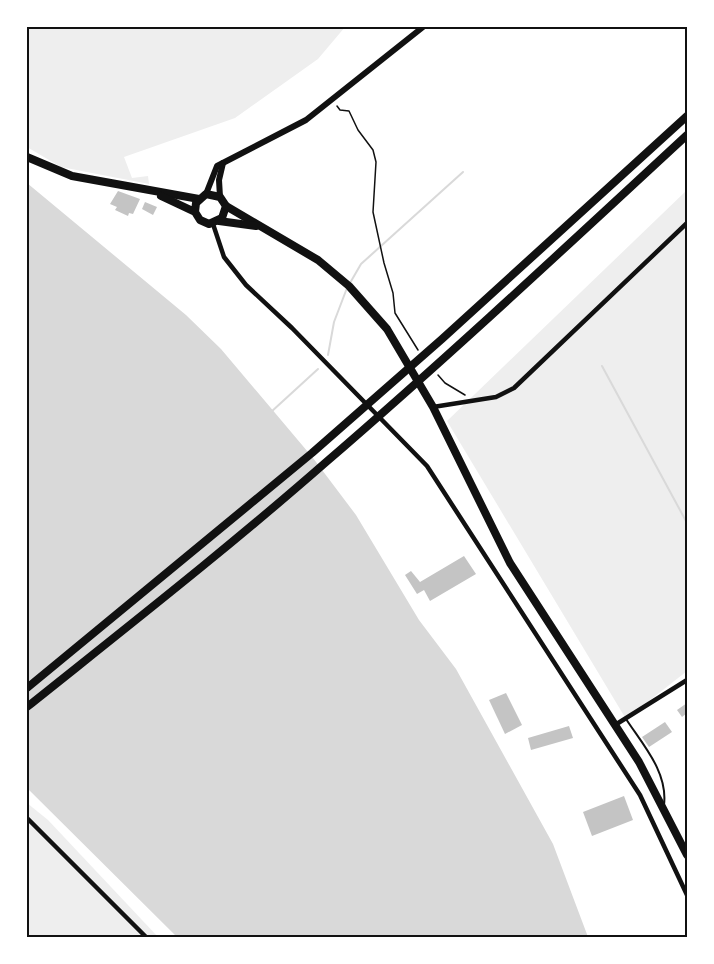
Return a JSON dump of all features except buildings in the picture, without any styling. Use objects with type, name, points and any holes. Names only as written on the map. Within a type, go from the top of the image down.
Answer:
[{"type":"highway","points":[[27,688],[304,460],[442,339],[687,116]]},
{"type":"highway","points":[[27,707],[192,576],[451,353],[687,135]]},
{"type":"main road","points":[[27,157],[72,176],[154,193],[220,197],[226,206],[318,260],[365,303],[404,356],[433,407],[493,528],[529,594],[615,725],[664,808],[687,855]]},
{"type":"main road","points":[[154,193],[195,212],[204,223],[263,227]]},
{"type":"main road","points":[[195,212],[203,196]]},
{"type":"main road","points":[[216,223],[225,215],[226,206]]},
{"type":"street","points":[[203,196],[214,170],[271,140],[333,100],[423,27]]},
{"type":"street","points":[[220,197],[219,180],[224,163]]},
{"type":"street","points":[[216,223],[224,257],[246,285],[292,328],[427,466],[640,795],[687,895]]},
{"type":"street","points":[[433,407],[496,397],[514,388],[687,223]]},
{"type":"street","points":[[615,725],[687,680]]},
{"type":"street","points":[[27,818],[146,937]]},
{"type":"lane","points":[[626,719],[657,767],[666,794],[664,808]]},
{"type":"path","points":[[333,100],[340,110],[349,111],[358,130],[373,150],[376,162],[373,212],[393,293],[395,313],[424,358]]},
{"type":"path","points":[[438,375],[445,383],[465,396],[479,399]]},
{"type":"shaded area","points":[[27,27],[345,27],[318,59],[235,118],[124,157],[132,178],[148,176],[149,184],[61,167],[27,147]]},
{"type":"shaded area","points":[[27,183],[186,315],[221,349],[313,458],[356,515],[419,620],[456,669],[553,844],[588,937],[177,937],[27,788]]},
{"type":"shaded area","points":[[687,190],[687,671],[626,719],[447,421]]},
{"type":"shaded area","points":[[27,803],[48,820],[158,937],[27,937]]},
{"type":"waterway","points":[[350,283],[361,264],[463,172]]},
{"type":"waterway","points":[[328,355],[334,322],[347,288]]},
{"type":"waterway","points":[[602,366],[687,523]]},
{"type":"waterway","points":[[271,412],[318,369]]}]
